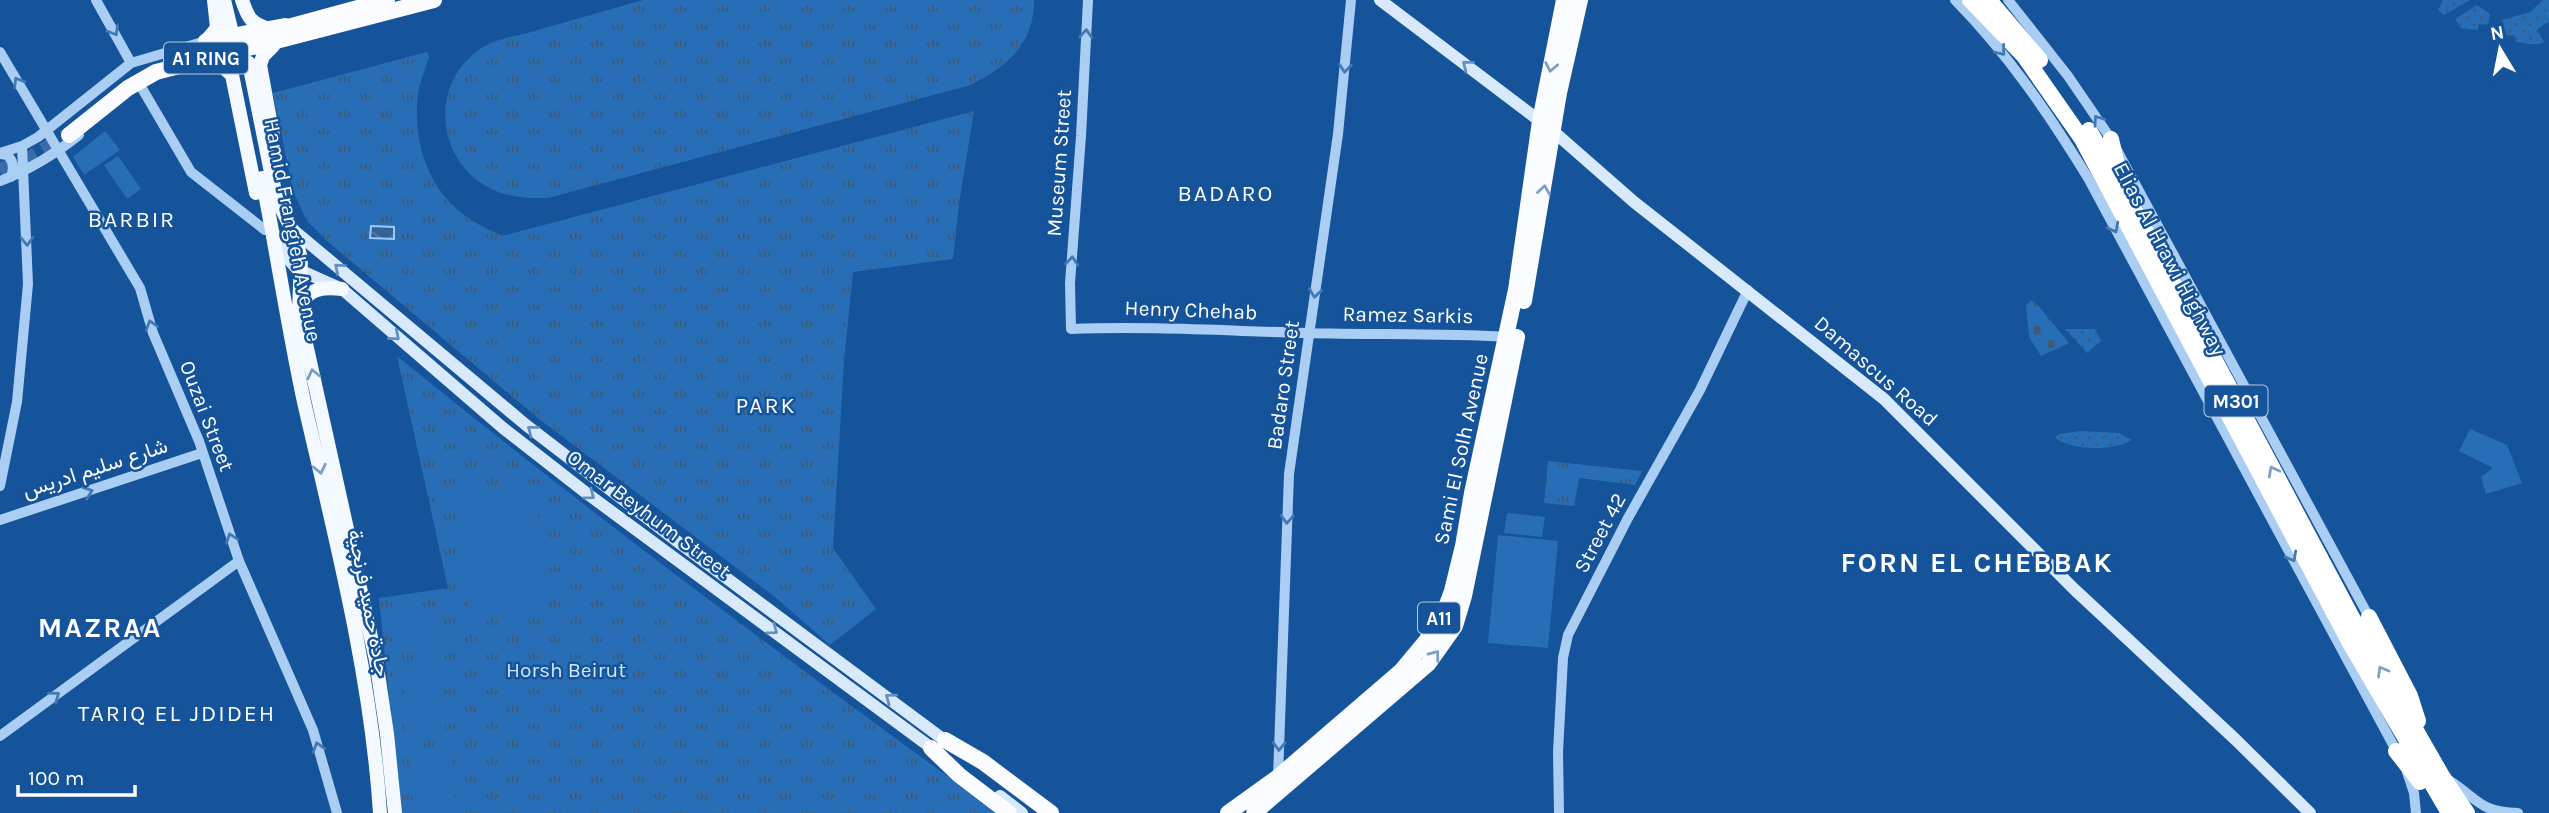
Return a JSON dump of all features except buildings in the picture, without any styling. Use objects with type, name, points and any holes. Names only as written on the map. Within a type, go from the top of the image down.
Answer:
[{"type":"highway","name":"A1 RING","points":[[61,132],[156,72],[387,0]]},
{"type":"highway","name":"A1 RING","points":[[61,132],[145,67],[358,9],[434,0]]},
{"type":"highway","name":"Sami El Solh Avenue","points":[[1228,813],[1278,777],[1401,671],[1426,641],[1446,607],[1463,546],[1516,290],[1546,126],[1564,0]]},
{"type":"highway","name":"Sami El Solh Avenue","points":[[1254,813],[1428,664],[1455,626],[1469,574],[1533,257],[1546,126],[1580,0]]},
{"type":"highway","points":[[1963,0],[1975,15],[1978,24]]},
{"type":"highway","name":"Elias Al Hrawi Highway","points":[[1970,0],[2024,56],[2082,139],[2344,631],[2437,781],[2468,813]]},
{"type":"highway","name":"Elias Al Hrawi Highway","points":[[1989,0],[2033,50],[2057,83],[2092,135],[2139,218],[2356,625],[2422,741],[2449,813]]},
{"type":"highway","points":[[203,64],[273,46],[358,9]]},
{"type":"highway","points":[[206,41],[304,22]]},
{"type":"highway","points":[[2058,128],[2072,139],[2106,195],[2119,208]]},
{"type":"highway","points":[[2111,139],[2113,157],[2133,196],[2139,218]]},
{"type":"highway","points":[[2369,617],[2410,696],[2422,741]]},
{"type":"highway","points":[[938,744],[959,775],[1009,813]]},
{"type":"highway","points":[[938,744],[983,762],[1051,813]]},
{"type":"highway","points":[[2396,751],[2443,813]]},
{"type":"main road","points":[[206,41],[217,28],[215,0]]},
{"type":"main road","points":[[224,0],[235,27],[235,0]]},
{"type":"main road","points":[[242,0],[250,21],[270,29]]},
{"type":"main road","name":"Damascus Road","points":[[1380,0],[1546,126],[1634,202],[1884,399],[2074,589],[2310,813]]},
{"type":"main road","points":[[273,46],[265,52],[260,65],[289,224]]},
{"type":"main road","points":[[203,64],[222,66],[232,75],[269,231],[282,242],[292,265],[302,272]]},
{"type":"main road","name":"Hamid Frangieh Avenue","points":[[380,813],[377,758],[363,680],[279,275],[271,261],[244,64],[276,197],[299,247],[302,272],[299,312],[376,660],[395,813]]},
{"type":"main road","name":"Omar Beyhum Street","points":[[289,224],[526,425],[938,744],[1022,813]]},
{"type":"main road","name":"Omar Beyhum Street","points":[[302,272],[342,289],[503,428],[585,492],[938,744],[1041,813]]},
{"type":"main road","points":[[299,312],[305,298],[312,291],[321,288],[342,289]]},
{"type":"main road","points":[[376,320],[382,305]]},
{"type":"street","points":[[96,0],[131,63]]},
{"type":"street","name":"Museum Street","points":[[1071,329],[1070,283],[1088,0]]},
{"type":"street","name":"Badaro Street","points":[[1278,777],[1290,474],[1338,134],[1351,0]]},
{"type":"street","name":"Elias Al Hrawi Highway","points":[[1955,0],[1978,24],[2043,105],[2088,178],[2396,751],[2412,783],[2416,813]]},
{"type":"street","name":"Elias Al Hrawi Highway","points":[[2008,0],[2068,76],[2111,139],[2369,617]]},
{"type":"street","points":[[5,179],[22,173],[58,151],[61,132],[131,63],[206,41]]},
{"type":"street","name":"Ouzai Street","points":[[0,52],[61,132],[58,151],[140,288],[153,333],[202,453],[239,561],[313,730],[337,813]]},
{"type":"street","points":[[0,153],[61,132],[152,78],[203,64]]},
{"type":"street","points":[[140,85],[191,172],[269,231]]},
{"type":"street","points":[[0,486],[17,402],[28,284],[22,146]]},
{"type":"street","points":[[0,153],[7,155],[13,169],[5,179]]},
{"type":"street","name":"Street 42","points":[[1559,813],[1558,751],[1563,657],[1568,635],[1628,518],[1700,390],[1748,290]]},
{"type":"street","name":"Henry Chehab","points":[[1071,329],[1139,327],[1310,333]]},
{"type":"street","name":"Ramez Sarkis","points":[[1310,333],[1506,337]]},
{"type":"street","name":"شارع سليم ادريس","points":[[0,520],[202,453]]},
{"type":"street","points":[[0,736],[239,561]]},
{"type":"street","points":[[2437,781],[2483,806],[2499,812],[2518,813]]},
{"type":"green space","points":[[643,0],[1034,0],[1033,16],[1024,42],[1007,62],[971,85],[548,198],[508,195],[475,179],[460,162],[450,143],[446,122],[447,100],[454,79],[466,61],[496,41]]},
{"type":"green space","points":[[2443,0],[2470,0],[2444,15],[2438,10]]},
{"type":"green space","points":[[2543,0],[2549,0],[2549,22],[2537,29],[2544,42],[2527,44],[2516,42],[2514,35],[2507,36],[2502,20],[2530,12]]},
{"type":"green space","points":[[2477,5],[2490,14],[2488,25],[2478,24],[2478,30],[2461,28],[2455,19]]},
{"type":"green space","points":[[427,52],[429,57],[419,89],[417,113],[421,149],[427,166],[445,197],[458,210],[502,236],[974,111],[953,259],[853,272],[844,361],[833,548],[876,609],[830,645],[775,597],[539,419],[327,241],[307,221],[293,191],[273,93]]},
{"type":"green space","points":[[315,97],[322,124],[310,126],[304,100]]},
{"type":"green space","points":[[105,131],[120,150],[84,175],[73,157]]},
{"type":"green space","points":[[118,156],[141,189],[127,199],[104,165]]},
{"type":"green space","points":[[2032,300],[2069,343],[2041,356],[2029,337],[2026,305]]},
{"type":"green space","points":[[2065,329],[2095,329],[2101,341],[2087,353]]},
{"type":"green space","name":"Horsh Beirut","points":[[397,356],[544,474],[694,589],[998,813],[401,813],[379,598],[448,588]]},
{"type":"green space","points":[[2470,429],[2507,445],[2522,483],[2486,494],[2481,477],[2493,468],[2459,451]]},
{"type":"green space","points":[[2081,431],[2119,433],[2132,440],[2115,446],[2094,448],[2072,445],[2055,438],[2059,434]]},
{"type":"green space","points":[[1548,461],[1642,471],[1635,485],[1579,478],[1574,506],[1544,503]]},
{"type":"green space","points":[[536,489],[544,613],[468,618],[461,493]]},
{"type":"green space","points":[[1507,513],[1545,517],[1542,537],[1504,533]]},
{"type":"green space","points":[[1498,535],[1558,541],[1548,648],[1488,643]]},
{"type":"green space","points":[[437,608],[442,646],[398,652],[393,614]]},
{"type":"green space","points":[[440,661],[445,727],[407,729],[402,664]]},
{"type":"green space","points":[[451,755],[453,787],[411,790],[409,758]]},
{"type":"green space","points":[[454,791],[455,813],[414,813],[412,795]]},
{"type":"water","points":[[371,226],[394,227],[394,239],[370,238]]},
{"type":"tunnel","points":[[234,40],[240,65]]},
{"type":"tunnel","points":[[0,171],[25,162],[69,135]]},
{"type":"district","name":"BADARO","points":[[1226,193]]},
{"type":"district","name":"BARBIR","points":[[132,219]]},
{"type":"district","name":"PARK","points":[[766,405]]},
{"type":"district","name":"FORN EL CHEBBAK","points":[[1977,562]]},
{"type":"district","name":"MAZRAA","points":[[100,627]]},
{"type":"district","name":"TARIQ EL JDIDEH","points":[[177,713]]}]
